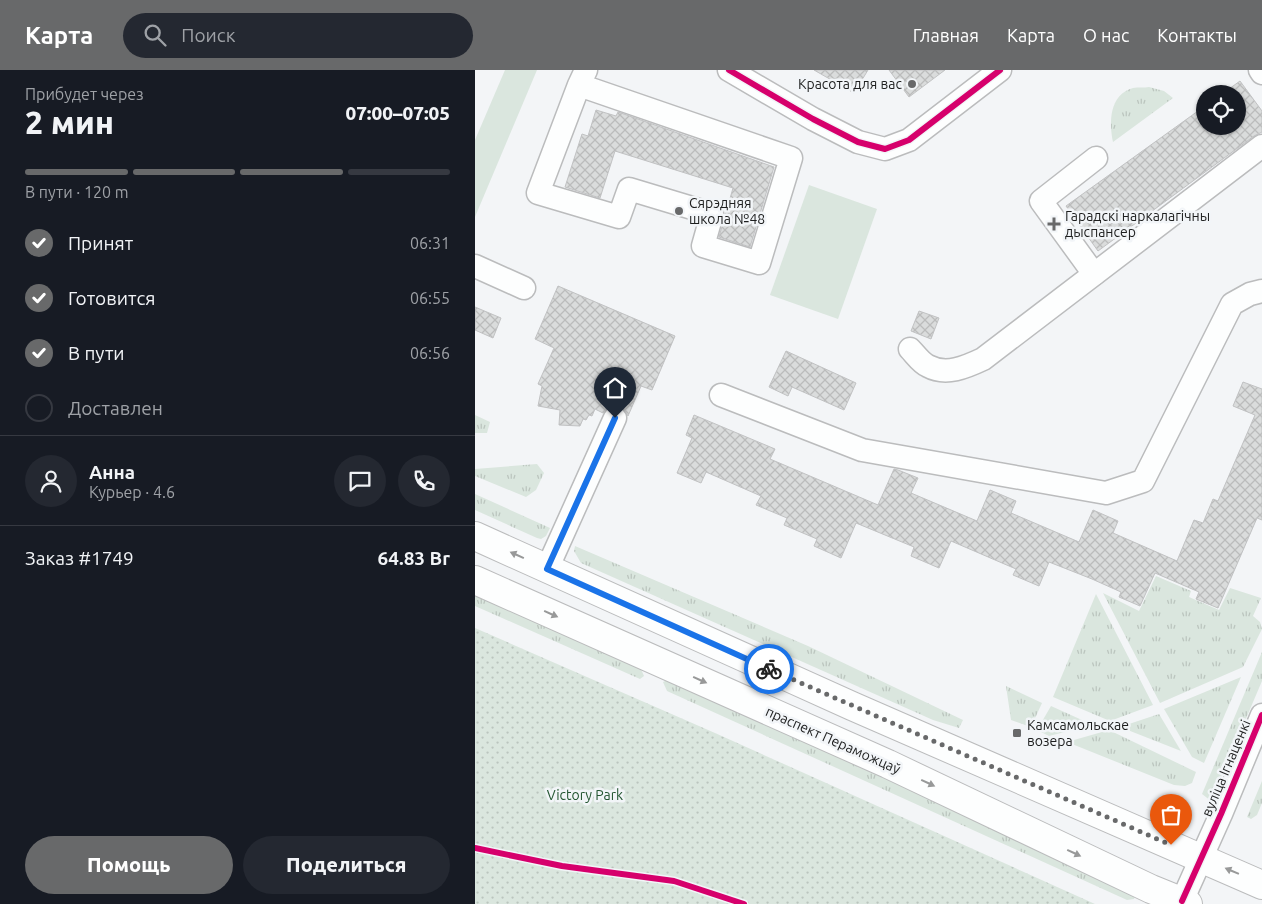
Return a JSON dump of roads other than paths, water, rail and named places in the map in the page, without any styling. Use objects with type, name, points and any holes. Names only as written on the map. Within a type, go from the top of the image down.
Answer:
[{"type":"main road","points":[[475,536],[861,710],[1262,885]]},
{"type":"main road","name":"праспект Пераможцаў","points":[[475,580],[888,764],[1151,889],[1185,903]]},
{"type":"street","points":[[729,70],[813,119],[857,142],[885,149],[909,140],[1000,70]]},
{"type":"street","points":[[583,78],[791,158],[759,263],[703,246],[712,214],[629,189],[619,217],[539,193],[583,78]]},
{"type":"street","points":[[910,349],[928,366],[946,371],[966,367],[983,359],[1262,146]]},
{"type":"street","points":[[1094,274],[1041,201],[1096,158]]},
{"type":"street","points":[[475,266],[524,288]]},
{"type":"street","points":[[721,395],[862,450],[1106,493],[1143,481],[1232,304],[1251,294],[1262,291]]},
{"type":"street","points":[[547,569],[615,418]]},
{"type":"street","name":"вуліца Ігнаценкі","points":[[1185,903],[1201,858],[1262,715]]},
{"type":"place","name":"Красота для вас","points":[[912,84]]},
{"type":"place","name":"Сярэдняя школа №48","points":[[679,211]]},
{"type":"place","name":"Гарадскі наркалагічны дыспансер","points":[[1054,224]]},
{"type":"place","name":"Камсамольскае возера","points":[[1017,733]]},
{"type":"park label","name":"Victory Park","points":[[585,795]]}]
